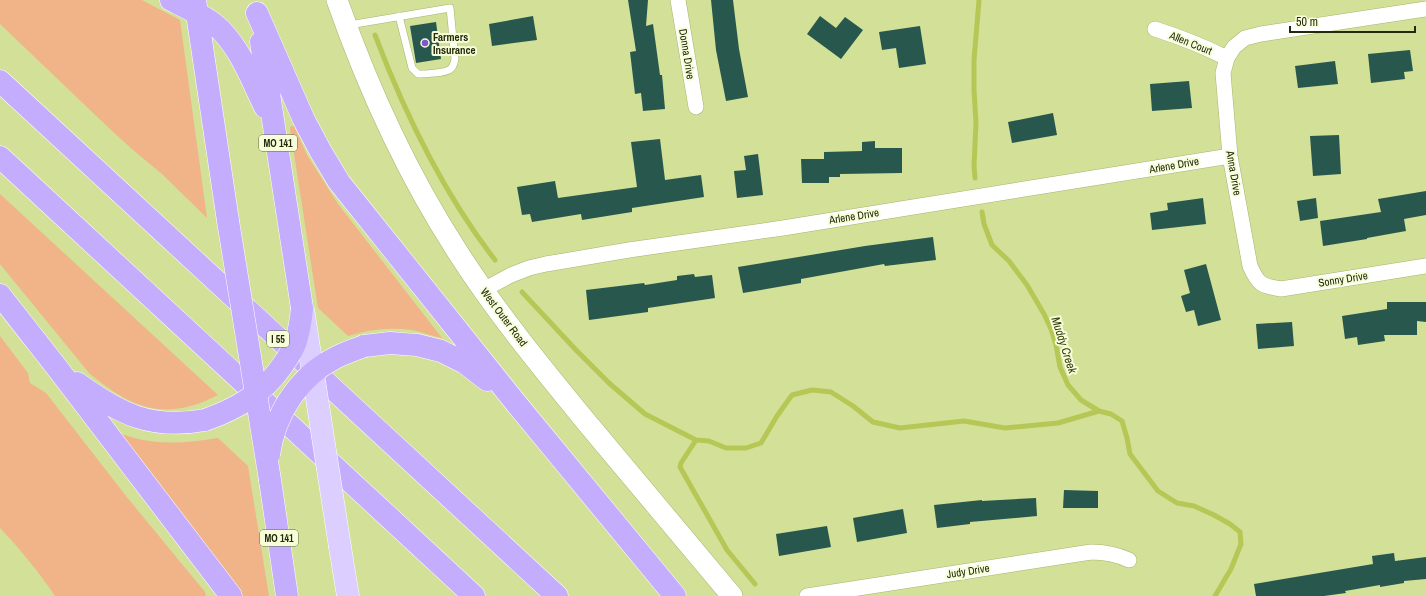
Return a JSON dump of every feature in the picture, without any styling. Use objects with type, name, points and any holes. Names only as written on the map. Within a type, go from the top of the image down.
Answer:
[{"type":"highway","points":[[171,0],[196,7],[226,36],[237,51],[275,126]]},
{"type":"highway","name":"MO 141","points":[[196,7],[228,221],[288,596]]},
{"type":"highway","points":[[256,7],[304,120],[321,152],[340,182],[515,402],[675,596]]},
{"type":"highway","name":"MO 141","points":[[256,7],[301,297]]},
{"type":"highway","name":"I 55","points":[[0,81],[556,596]]},
{"type":"highway","points":[[0,158],[474,596]]},
{"type":"highway","points":[[0,295],[231,596]]},
{"type":"highway","points":[[58,369],[118,410],[141,420],[185,424],[205,420],[223,414],[237,407],[256,394],[277,373],[287,359],[295,343],[301,297]]},
{"type":"highway","points":[[269,474],[273,434],[287,402],[300,385],[313,372],[335,358],[364,346],[390,342],[417,344],[441,351],[465,363],[515,402]]},
{"type":"main road","name":"MO 141","points":[[301,297],[348,596]]},
{"type":"street","name":"West Outer Road","points":[[337,0],[372,93],[404,159],[438,221],[483,290],[554,382],[732,596]]},
{"type":"street","name":"Donna Drive","points":[[678,0],[696,107]]},
{"type":"street","points":[[1227,58],[1234,47],[1245,38],[1261,34],[1426,9]]},
{"type":"street","name":"Allen Court","points":[[1155,29],[1181,37],[1227,58]]},
{"type":"street","name":"Anna Drive","points":[[1227,58],[1223,73],[1230,156],[1250,266],[1261,284]]},
{"type":"street","name":"Arlene Drive","points":[[483,290],[511,275],[529,268],[546,264],[629,250],[783,228],[1230,156]]},
{"type":"street","name":"Sonny Drive","points":[[1261,284],[1267,287],[1281,288],[1426,266]]},
{"type":"street","name":"Judy Drive","points":[[807,596],[1091,552],[1105,552],[1129,560]]},
{"type":"lane","points":[[346,25],[399,16],[450,8],[455,59],[454,65],[449,70],[418,74],[412,68],[399,16]]},
{"type":"shaded area","points":[[0,0],[142,0],[180,20],[207,218],[162,174],[111,130],[0,24]]},
{"type":"shaded area","points":[[291,126],[294,126],[307,155],[338,204],[442,338],[412,330],[396,329],[372,330],[348,336],[318,308],[290,128]]},
{"type":"shaded area","points":[[0,194],[218,395],[182,408],[150,408],[135,403],[120,395],[89,373],[0,264]]},
{"type":"shaded area","points":[[0,336],[28,373],[30,383],[46,393],[126,496],[205,592],[206,596],[55,596],[29,561],[0,528]]},
{"type":"shaded area","points":[[114,431],[140,439],[165,442],[191,442],[218,438],[248,466],[269,596],[242,596]]},
{"type":"building","points":[[628,0],[648,0],[646,26],[653,24],[660,75],[662,75],[665,109],[643,111],[641,93],[635,94],[630,52],[636,51]]},
{"type":"building","points":[[711,0],[733,0],[739,49],[748,97],[726,101],[716,50]]},
{"type":"building","points":[[533,16],[537,40],[492,46],[489,24]]},
{"type":"building","points":[[820,16],[836,28],[845,17],[863,30],[841,59],[807,34]]},
{"type":"building","name":"Farmers Insurance","points":[[436,22],[441,59],[416,63],[410,26]]},
{"type":"building","points":[[920,26],[926,64],[899,68],[896,48],[882,50],[879,32]]},
{"type":"building","points":[[1410,50],[1413,71],[1404,72],[1405,79],[1371,83],[1368,54]]},
{"type":"building","points":[[1335,61],[1338,84],[1298,88],[1295,66]]},
{"type":"building","points":[[1189,81],[1192,108],[1152,111],[1150,84]]},
{"type":"building","points":[[1053,113],[1057,135],[1012,143],[1008,122]]},
{"type":"building","points":[[1339,135],[1341,174],[1313,176],[1310,136]]},
{"type":"building","points":[[660,139],[665,180],[701,175],[704,197],[632,208],[632,212],[582,220],[581,214],[532,222],[530,214],[522,215],[517,187],[555,181],[558,198],[637,187],[631,142]]},
{"type":"building","points":[[875,141],[875,148],[902,148],[902,173],[840,174],[840,177],[829,177],[829,183],[802,183],[801,159],[824,159],[824,152],[862,151],[862,142]]},
{"type":"building","points":[[758,154],[763,195],[737,198],[734,171],[746,170],[744,156]]},
{"type":"building","points":[[1426,191],[1426,215],[1404,219],[1406,231],[1323,246],[1320,221],[1381,212],[1378,199]]},
{"type":"building","points":[[1203,198],[1206,224],[1152,230],[1150,213],[1168,210],[1167,203]]},
{"type":"building","points":[[1316,198],[1318,218],[1300,221],[1297,201]]},
{"type":"building","points":[[933,237],[936,260],[885,266],[884,264],[801,279],[801,283],[743,293],[738,267],[865,246]]},
{"type":"building","points":[[1206,264],[1221,320],[1198,326],[1194,310],[1186,312],[1181,296],[1190,293],[1184,270]]},
{"type":"building","points":[[694,274],[695,277],[712,275],[715,298],[648,308],[648,312],[589,320],[586,290],[644,283],[645,285],[677,280],[677,276]]},
{"type":"building","points":[[1387,302],[1426,302],[1426,322],[1417,321],[1417,335],[1384,335],[1385,341],[1358,345],[1357,337],[1345,339],[1342,316],[1387,309]]},
{"type":"building","points":[[1292,322],[1294,346],[1258,349],[1256,324]]},
{"type":"building","points":[[1064,490],[1098,491],[1098,508],[1063,508]]},
{"type":"building","points":[[1036,498],[1037,516],[970,522],[970,524],[937,528],[934,505],[982,500]]},
{"type":"building","points":[[903,509],[907,533],[857,542],[853,518]]},
{"type":"building","points":[[827,526],[831,547],[779,556],[776,534]]},
{"type":"building","points":[[1394,553],[1395,561],[1426,557],[1426,579],[1404,581],[1404,583],[1380,587],[1380,585],[1345,591],[1346,593],[1324,596],[1256,596],[1254,584],[1373,564],[1372,556]]},
{"type":"waterway","name":"Muddy Creek","points":[[975,178],[974,166],[976,123],[974,60],[979,0]]},
{"type":"waterway","points":[[375,35],[399,94],[427,152],[459,208],[495,260]]},
{"type":"waterway","name":"Muddy Creek","points":[[982,212],[984,224],[992,245],[1009,261],[1027,285],[1044,314],[1051,329],[1060,367],[1068,385],[1081,400],[1099,411],[1111,414],[1122,421],[1130,454],[1158,491],[1177,503],[1194,506],[1214,515],[1230,524],[1240,532],[1241,544],[1231,569],[1215,596]]},
{"type":"waterway","points":[[522,292],[609,383],[645,414],[696,440],[709,441],[726,448],[746,448],[761,443],[777,416],[792,395],[812,390],[831,392],[853,406],[873,422],[900,428],[964,421],[1005,428],[1058,423],[1099,411]]},
{"type":"waterway","points":[[696,440],[680,467],[727,550],[755,584]]},
{"type":"place","name":"Farmers Insurance","points":[[425,43]]}]
